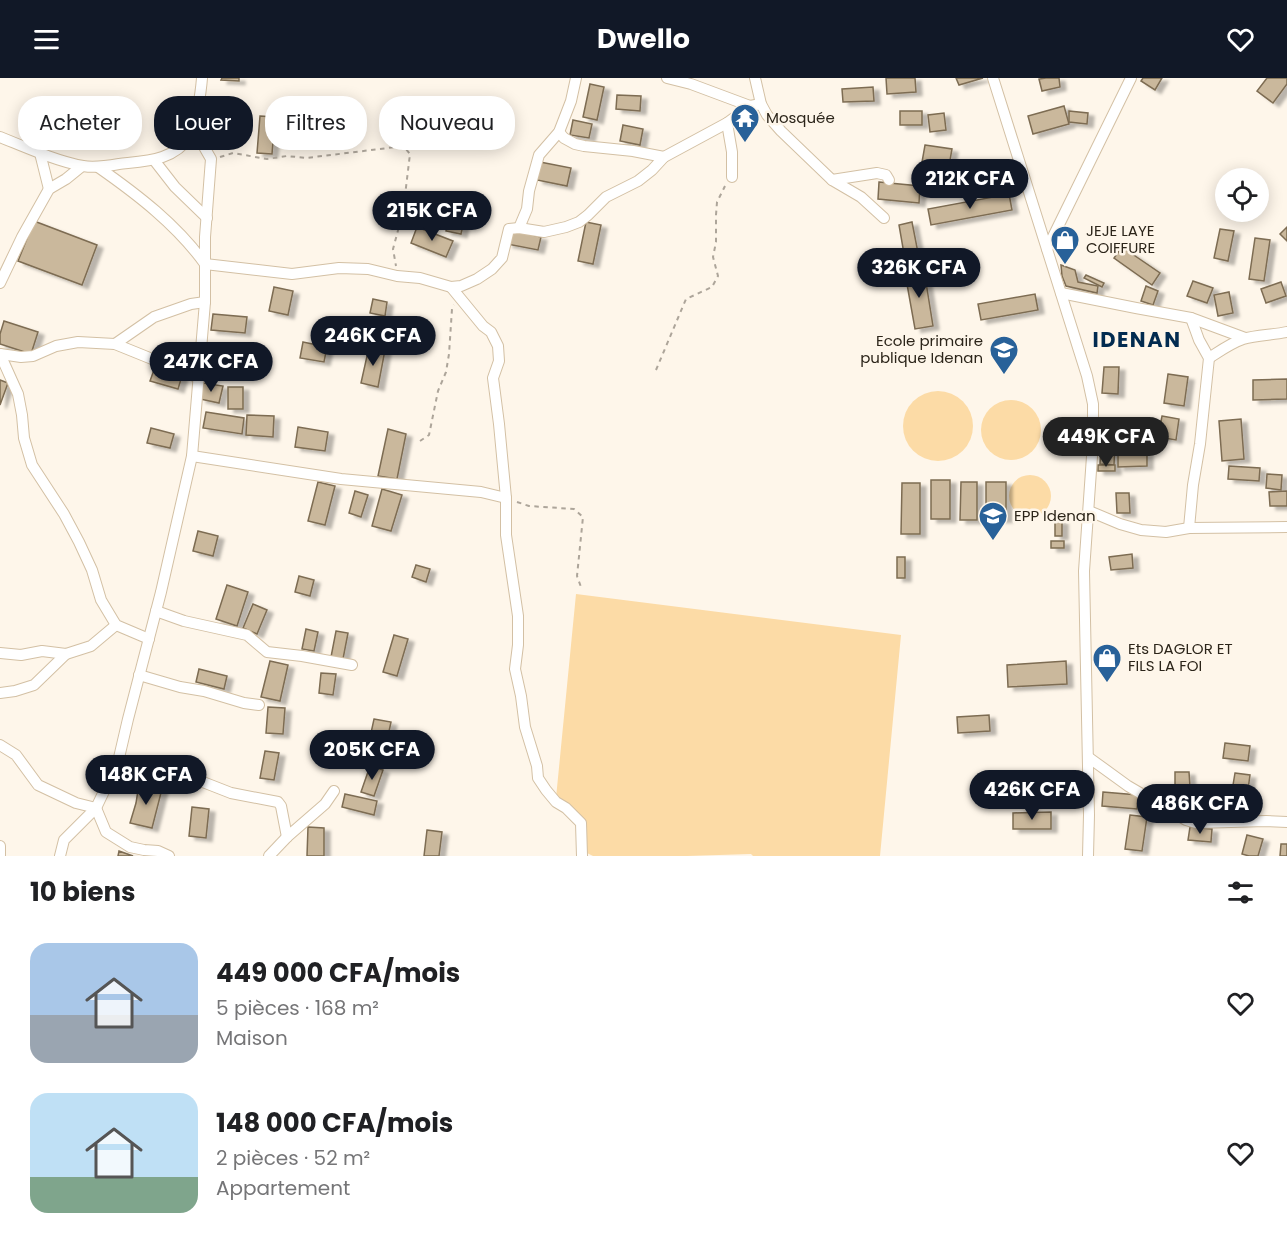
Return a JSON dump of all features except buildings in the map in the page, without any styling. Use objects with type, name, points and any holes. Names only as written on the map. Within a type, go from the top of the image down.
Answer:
[{"type":"street","points":[[199,96],[202,78]]},
{"type":"street","points":[[519,228],[527,209],[529,190],[539,155],[559,132],[571,101],[576,78]]},
{"type":"street","points":[[667,78],[755,105],[832,180],[861,198],[884,218]]},
{"type":"street","points":[[755,78],[755,105]]},
{"type":"street","points":[[993,78],[1087,376],[1093,404],[1093,442],[1084,570],[1088,856]]},
{"type":"street","points":[[1047,249],[1131,78]]},
{"type":"street","points":[[98,167],[162,216],[190,243],[205,264],[292,274],[339,268],[368,268],[397,276],[420,278],[451,287],[461,286],[477,279],[492,269],[502,258],[509,229],[519,228],[544,232],[579,222],[606,197],[638,181],[664,157],[755,105]]},
{"type":"street","points":[[727,123],[732,152],[732,177]]},
{"type":"street","points":[[559,132],[575,144],[664,157]]},
{"type":"street","points":[[0,137],[39,153],[82,166],[98,167],[154,160],[175,150]]},
{"type":"street","points":[[60,856],[64,840],[96,808],[118,762],[192,456],[205,302],[205,237],[211,159],[206,150]]},
{"type":"street","points":[[39,153],[49,189]]},
{"type":"street","points":[[154,160],[175,187],[207,218]]},
{"type":"street","points":[[0,284],[22,237],[49,189],[82,166]]},
{"type":"street","points":[[832,180],[877,173],[886,175],[889,180]]},
{"type":"street","points":[[451,287],[483,326],[491,332],[498,346],[499,361],[493,378],[506,498],[506,535],[518,616],[515,669],[525,727],[537,766],[538,778],[556,802],[566,808],[581,823],[582,856]]},
{"type":"street","points":[[1061,293],[1191,318],[1245,338]]},
{"type":"street","points":[[115,344],[154,316],[205,302]]},
{"type":"street","points":[[1189,528],[1209,358],[1191,318]]},
{"type":"street","points":[[1209,358],[1245,338],[1287,332]]},
{"type":"street","points":[[0,354],[33,356],[56,346],[78,342],[115,344],[199,378]]},
{"type":"street","points":[[0,354],[18,394],[24,438],[32,465],[79,542],[92,570],[101,600],[116,625],[149,639]]},
{"type":"street","points":[[192,456],[341,479],[481,492],[506,498]]},
{"type":"street","points":[[1089,511],[1141,530],[1166,532],[1189,528],[1287,527]]},
{"type":"street","points":[[156,611],[184,621],[246,635],[267,652],[352,665]]},
{"type":"street","points":[[0,653],[21,655],[42,651],[66,654],[91,646],[116,625]]},
{"type":"street","points":[[0,693],[34,685],[66,654]]},
{"type":"street","points":[[139,675],[259,705]]},
{"type":"street","points":[[0,745],[16,755],[38,785],[76,803],[96,808]]},
{"type":"street","points":[[1088,757],[1128,786],[1186,820],[1196,823],[1287,822]]},
{"type":"street","points":[[118,762],[151,766],[184,775],[231,794],[278,802],[281,806],[287,837]]},
{"type":"street","points":[[268,856],[325,804],[334,791]]},
{"type":"street","points":[[96,808],[106,832],[130,847],[158,851],[169,856]]},
{"type":"street","points":[[0,846],[0,855]]},
{"type":"path","points":[[211,159],[233,153],[267,159],[287,156],[306,158],[396,147],[406,149],[410,154],[403,212],[393,249],[397,276]]},
{"type":"path","points":[[656,370],[686,299],[712,287],[718,276],[713,257],[716,242],[717,202],[732,177]]},
{"type":"path","points":[[420,441],[429,435],[438,391],[446,372],[452,309],[459,295]]},
{"type":"path","points":[[506,498],[529,506],[574,509],[583,517],[577,576],[580,587]]},
{"type":"shaded area","points":[[938,391],[951,394],[963,401],[970,413],[973,426],[970,439],[963,451],[951,458],[938,461],[925,458],[913,451],[906,439],[903,426],[906,413],[913,401],[925,394]]},
{"type":"shaded area","points":[[1011,400],[1032,409],[1041,430],[1032,451],[1011,460],[990,451],[981,430],[990,409]]},
{"type":"shaded area","points":[[1030,475],[1038,476],[1045,481],[1050,488],[1050,504],[1045,511],[1038,516],[1030,517],[1022,516],[1015,511],[1010,504],[1009,496],[1010,488],[1015,481],[1022,476]]},
{"type":"shaded area","points":[[576,594],[901,635],[880,856],[753,856],[751,854],[593,856],[583,851],[584,823],[556,798]]},
{"type":"place","name":"Mosquée","points":[[745,144]]},
{"type":"place","name":"JEJE LAYE COIFFURE","points":[[1065,266]]},
{"type":"place","name":"Ecole primaire publique Idenan","points":[[1004,376]]},
{"type":"place","name":"EPP Idenan","points":[[993,542]]},
{"type":"place","name":"Ets DAGLOR ET FILS LA FOI","points":[[1107,684]]},
{"type":"district","name":"IDENAN","points":[[1137,340]]}]
